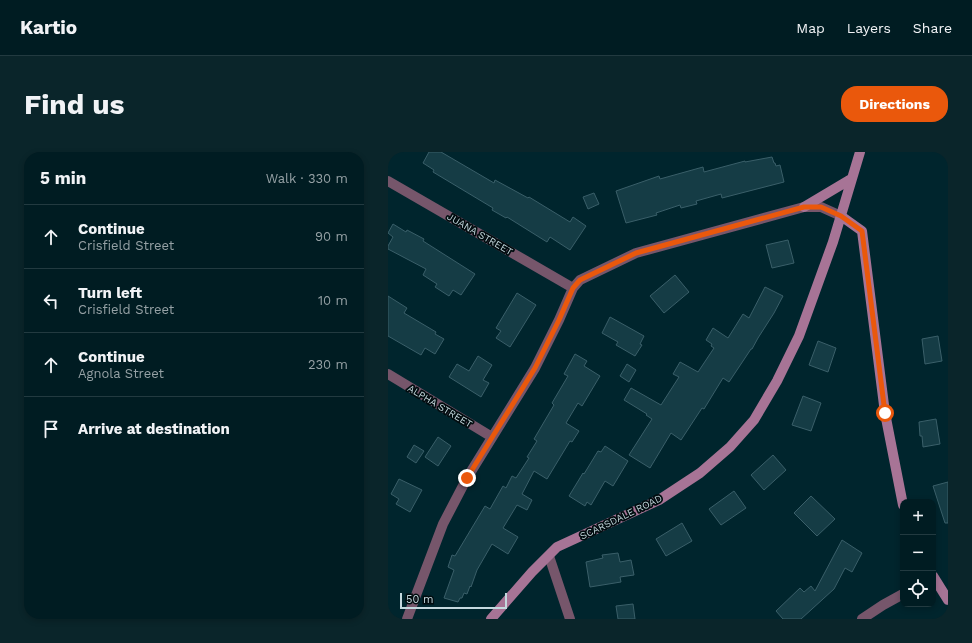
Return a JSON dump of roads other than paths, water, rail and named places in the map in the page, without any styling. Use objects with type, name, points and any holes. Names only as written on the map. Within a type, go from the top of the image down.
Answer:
[{"type":"street","name":"SCARSDALE ROAD","points":[[491,619],[532,572],[558,547],[659,500],[700,473],[718,458],[754,420],[777,381],[799,336],[841,216],[860,152]]},
{"type":"street","points":[[804,207],[851,179]]},
{"type":"street","name":"JUANA STREET","points":[[388,181],[573,288]]},
{"type":"street","points":[[406,619],[443,524],[467,478],[535,368],[573,288],[580,280],[636,253],[804,207],[821,207],[841,216],[862,231],[885,413],[902,499]]},
{"type":"street","name":"ALPHA STREET","points":[[388,374],[492,437]]},
{"type":"street","points":[[549,556],[570,619]]},
{"type":"street","points":[[936,582],[948,600]]},
{"type":"street","points":[[862,619],[900,596]]}]
